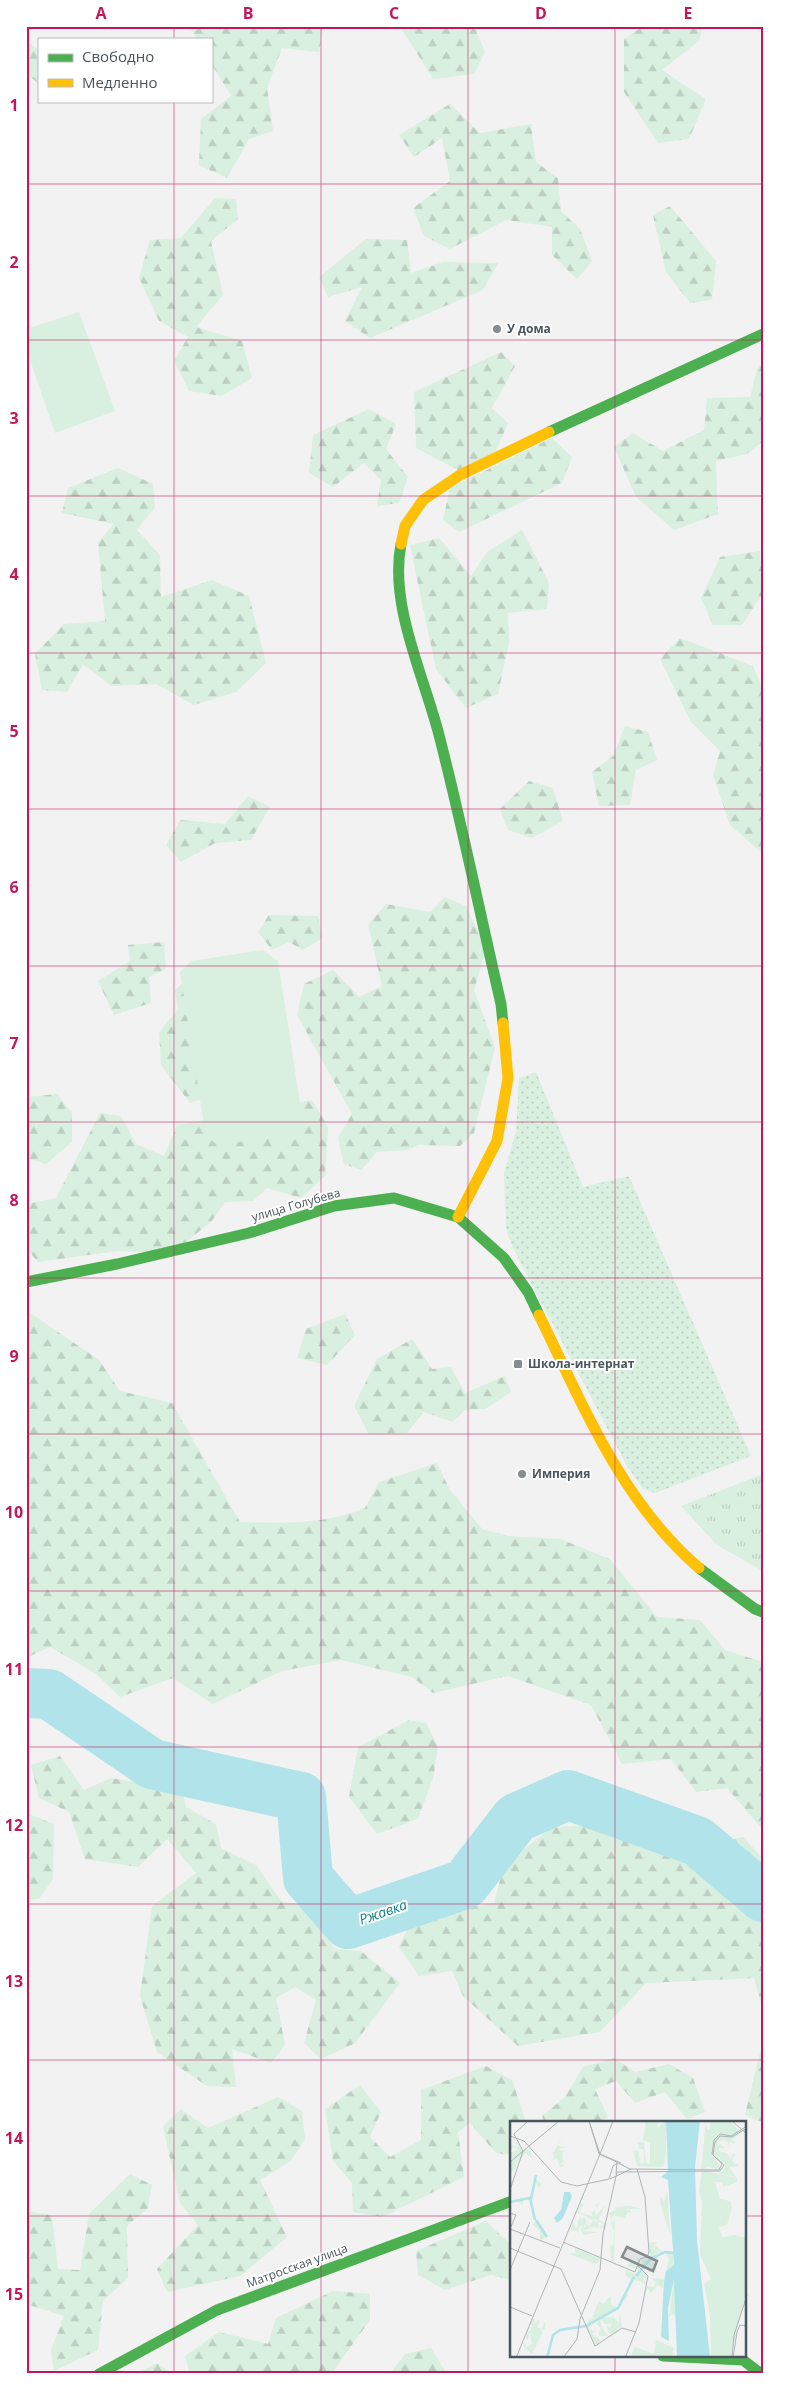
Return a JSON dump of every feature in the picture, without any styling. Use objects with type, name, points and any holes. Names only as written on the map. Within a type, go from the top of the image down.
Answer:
[{"type":"street","points":[[458,1217],[497,1141],[508,1078],[499,994],[439,735],[404,616],[397,565],[406,526],[423,500],[460,475],[604,406],[763,334]]},
{"type":"street","name":"улица Голубева","points":[[26,1282],[117,1264],[249,1232],[334,1206],[394,1198],[458,1217],[504,1258],[528,1292],[610,1460],[645,1511],[697,1567],[755,1609],[763,1612]]},
{"type":"street","name":"Матросская улица","points":[[99,2374],[217,2310],[510,2202]]},
{"type":"street","points":[[703,2358],[743,2360],[760,2374]]},
{"type":"green space","points":[[189,26],[324,26],[319,52],[282,48],[267,88],[273,131],[249,139],[227,178],[199,165],[201,119],[231,96],[212,65],[212,38],[196,38]]},
{"type":"green space","points":[[400,26],[474,26],[485,52],[474,74],[433,79]]},
{"type":"green space","points":[[643,26],[702,26],[700,40],[662,70],[706,99],[689,139],[658,143],[624,92],[624,39]]},
{"type":"green space","points":[[26,41],[38,49],[38,83],[26,74]]},
{"type":"green space","points":[[450,104],[480,133],[531,124],[536,162],[558,178],[561,211],[580,229],[592,261],[577,279],[552,255],[552,227],[506,220],[450,249],[424,236],[413,208],[450,181],[442,138],[414,157],[399,135]]},
{"type":"green space","points":[[215,198],[236,199],[238,219],[211,241],[223,295],[196,327],[242,341],[252,378],[222,396],[189,391],[174,361],[188,337],[159,321],[139,278],[150,240],[181,238]]},
{"type":"green space","points":[[670,206],[716,261],[712,300],[690,303],[666,272],[653,215]]},
{"type":"green space","points":[[366,239],[407,240],[411,273],[443,262],[498,263],[483,290],[370,338],[345,321],[362,287],[328,297],[319,277]]},
{"type":"green space","points":[[79,312],[115,411],[55,433],[26,348],[26,329]]},
{"type":"green space","points":[[501,352],[515,366],[492,408],[508,423],[495,453],[458,470],[416,448],[414,392]]},
{"type":"green space","points":[[763,364],[763,441],[747,454],[716,461],[718,514],[674,530],[636,497],[614,447],[633,433],[663,451],[704,430],[707,398],[750,397],[758,366]]},
{"type":"green space","points":[[369,409],[396,424],[386,449],[408,477],[399,503],[377,506],[381,480],[364,463],[333,487],[309,473],[313,435]]},
{"type":"green space","points":[[552,438],[572,457],[562,483],[459,532],[443,520],[450,488]]},
{"type":"green space","points":[[118,468],[153,484],[155,507],[137,530],[160,555],[161,597],[212,580],[249,596],[266,663],[236,692],[194,705],[156,684],[111,686],[83,664],[67,692],[42,690],[35,654],[64,624],[105,621],[98,542],[114,524],[62,513],[68,488]]},
{"type":"green space","points":[[522,530],[549,583],[547,609],[508,613],[509,643],[498,694],[466,708],[436,669],[410,545],[439,538],[471,576],[487,552]]},
{"type":"green space","points":[[760,551],[763,593],[742,625],[713,625],[701,598],[720,557]]},
{"type":"green space","points":[[680,638],[753,666],[763,690],[763,854],[730,825],[713,775],[720,751],[691,722],[660,659]]},
{"type":"green space","points":[[625,726],[648,732],[657,760],[636,770],[630,805],[599,806],[592,772],[613,756]]},
{"type":"green space","points":[[529,781],[553,788],[563,821],[532,838],[508,830],[500,809]]},
{"type":"green space","points":[[248,796],[270,807],[251,840],[215,843],[181,862],[166,845],[180,820],[225,824]]},
{"type":"green space","points":[[445,897],[466,906],[486,949],[474,990],[495,1048],[474,1133],[460,1146],[419,1145],[407,1150],[377,1152],[361,1170],[344,1164],[338,1138],[352,1114],[297,1015],[304,984],[333,970],[359,997],[382,986],[368,925],[386,904],[430,912]]},
{"type":"green space","points":[[269,915],[318,916],[323,938],[303,950],[289,942],[272,950],[258,932]]},
{"type":"green space","points":[[164,942],[166,969],[149,977],[151,1003],[114,1015],[98,981],[130,961],[128,945]]},
{"type":"green space","points":[[263,950],[278,961],[303,1122],[292,1134],[220,1145],[206,1138],[180,972],[191,961]]},
{"type":"green space","points":[[196,970],[223,1092],[190,1103],[161,1065],[159,1032],[178,1009],[175,990]]},
{"type":"green space","points":[[536,1072],[583,1187],[629,1176],[751,1456],[655,1493],[643,1489],[627,1466],[514,1250],[506,1230],[504,1173],[516,1132],[519,1078]]},
{"type":"green space","points":[[57,1094],[72,1113],[72,1142],[46,1164],[26,1158],[26,1097]]},
{"type":"green space","points":[[312,1100],[328,1127],[325,1176],[301,1198],[267,1188],[253,1201],[225,1202],[211,1222],[172,1253],[118,1251],[38,1262],[26,1248],[26,1204],[56,1198],[100,1113],[121,1116],[136,1144],[164,1156],[177,1125]]},
{"type":"green space","points":[[26,1310],[99,1360],[120,1391],[172,1403],[240,1522],[304,1522],[349,1514],[365,1508],[379,1482],[437,1463],[450,1490],[482,1529],[508,1536],[560,1539],[610,1559],[657,1617],[700,1620],[725,1650],[763,1662],[763,1830],[727,1788],[696,1792],[671,1759],[622,1764],[591,1705],[508,1676],[433,1693],[412,1677],[341,1660],[282,1671],[213,1704],[173,1678],[120,1697],[95,1673],[50,1647],[26,1658]]},
{"type":"green space","points":[[345,1314],[355,1335],[327,1365],[297,1358],[306,1329]]},
{"type":"green space","points":[[412,1339],[432,1369],[451,1367],[465,1393],[505,1376],[511,1392],[485,1409],[465,1410],[452,1422],[424,1412],[407,1433],[369,1434],[354,1406],[377,1359]]},
{"type":"green space","points":[[763,1474],[763,1571],[717,1545],[681,1506]]},
{"type":"green space","points":[[409,1720],[426,1723],[438,1747],[433,1778],[418,1819],[377,1834],[349,1797],[358,1747]]},
{"type":"green space","points":[[60,1756],[84,1790],[111,1778],[182,1790],[186,1807],[216,1824],[221,1848],[256,1865],[282,1902],[304,1904],[335,1949],[361,1951],[400,1983],[355,2043],[321,2059],[304,2043],[316,2000],[295,1987],[276,1998],[285,2045],[271,2063],[232,2049],[236,2087],[207,2086],[157,2052],[140,1996],[152,1906],[196,1873],[167,1839],[138,1867],[85,1859],[69,1812],[39,1798],[31,1765]]},
{"type":"green space","points":[[26,1813],[54,1824],[53,1879],[39,1899],[26,1900]]},
{"type":"green space","points":[[673,1821],[714,1843],[743,1837],[763,1858],[763,2011],[754,1978],[646,1983],[600,2032],[518,2046],[463,1996],[452,1971],[419,1976],[399,1947],[413,1917],[494,1903],[504,1865],[551,1828],[608,1823],[628,1835]]},
{"type":"green space","points":[[763,2040],[763,2123],[745,2115]]},
{"type":"green space","points":[[614,2058],[635,2072],[669,2064],[693,2078],[705,2112],[687,2119],[665,2092],[635,2103],[616,2081],[595,2089],[608,2117],[605,2119],[600,2121],[544,2121],[542,2116],[565,2097],[583,2067]]},
{"type":"green space","points":[[486,2066],[512,2080],[526,2121],[510,2121],[510,2155],[496,2153],[470,2123],[458,2132],[464,2177],[382,2217],[353,2212],[352,2183],[333,2161],[325,2109],[360,2085],[381,2112],[370,2137],[390,2157],[421,2140],[421,2090]]},
{"type":"green space","points":[[278,2097],[302,2111],[305,2139],[291,2161],[260,2180],[287,2237],[240,2276],[167,2292],[157,2269],[198,2225],[180,2203],[163,2127],[181,2109],[208,2128]]},
{"type":"green space","points":[[130,2174],[152,2185],[148,2208],[127,2226],[128,2278],[103,2301],[98,2350],[54,2371],[51,2350],[64,2316],[26,2304],[26,2211],[52,2215],[58,2269],[80,2270],[89,2214]]},
{"type":"green space","points":[[486,2221],[510,2244],[510,2280],[491,2275],[445,2290],[418,2275],[416,2251]]},
{"type":"green space","points":[[333,2291],[370,2294],[370,2320],[331,2374],[190,2374],[185,2356],[219,2332],[268,2344],[276,2318]]},
{"type":"green space","points":[[431,2348],[447,2374],[390,2374],[405,2354]]},
{"type":"green space","points":[[157,2363],[173,2374],[135,2374]]},
{"type":"waterway","name":"Ржавка","points":[[26,1693],[49,1694],[152,1764],[301,1797],[308,1878],[348,1924],[465,1884],[516,1818],[568,1795],[697,1841],[763,1897]]},
{"type":"traffic: fast","points":[[549,432],[763,334]]},
{"type":"traffic: fast","points":[[401,544],[399,567],[404,616],[439,735],[501,1004],[503,1023]]},
{"type":"traffic: fast","points":[[26,1282],[117,1264],[249,1233],[334,1206],[394,1198],[458,1217],[504,1258],[528,1292],[539,1315]]},
{"type":"traffic: fast","points":[[699,1568],[755,1609],[763,1612]]},
{"type":"traffic: fast","points":[[99,2374],[217,2310],[510,2202]]},
{"type":"traffic: fast","points":[[703,2358],[743,2360],[761,2374]]},
{"type":"traffic: slow","points":[[401,544],[405,526],[423,500],[460,475],[549,432]]},
{"type":"traffic: slow","points":[[458,1217],[497,1141],[508,1078],[503,1023]]},
{"type":"traffic: slow","points":[[539,1315],[588,1417],[626,1482],[647,1513],[672,1542],[699,1568]]},
{"type":"place","name":"У дома","points":[[497,329]]},
{"type":"place","name":"Школа-интернат","points":[[518,1364]]},
{"type":"place","name":"Империя","points":[[522,1474]]}]
